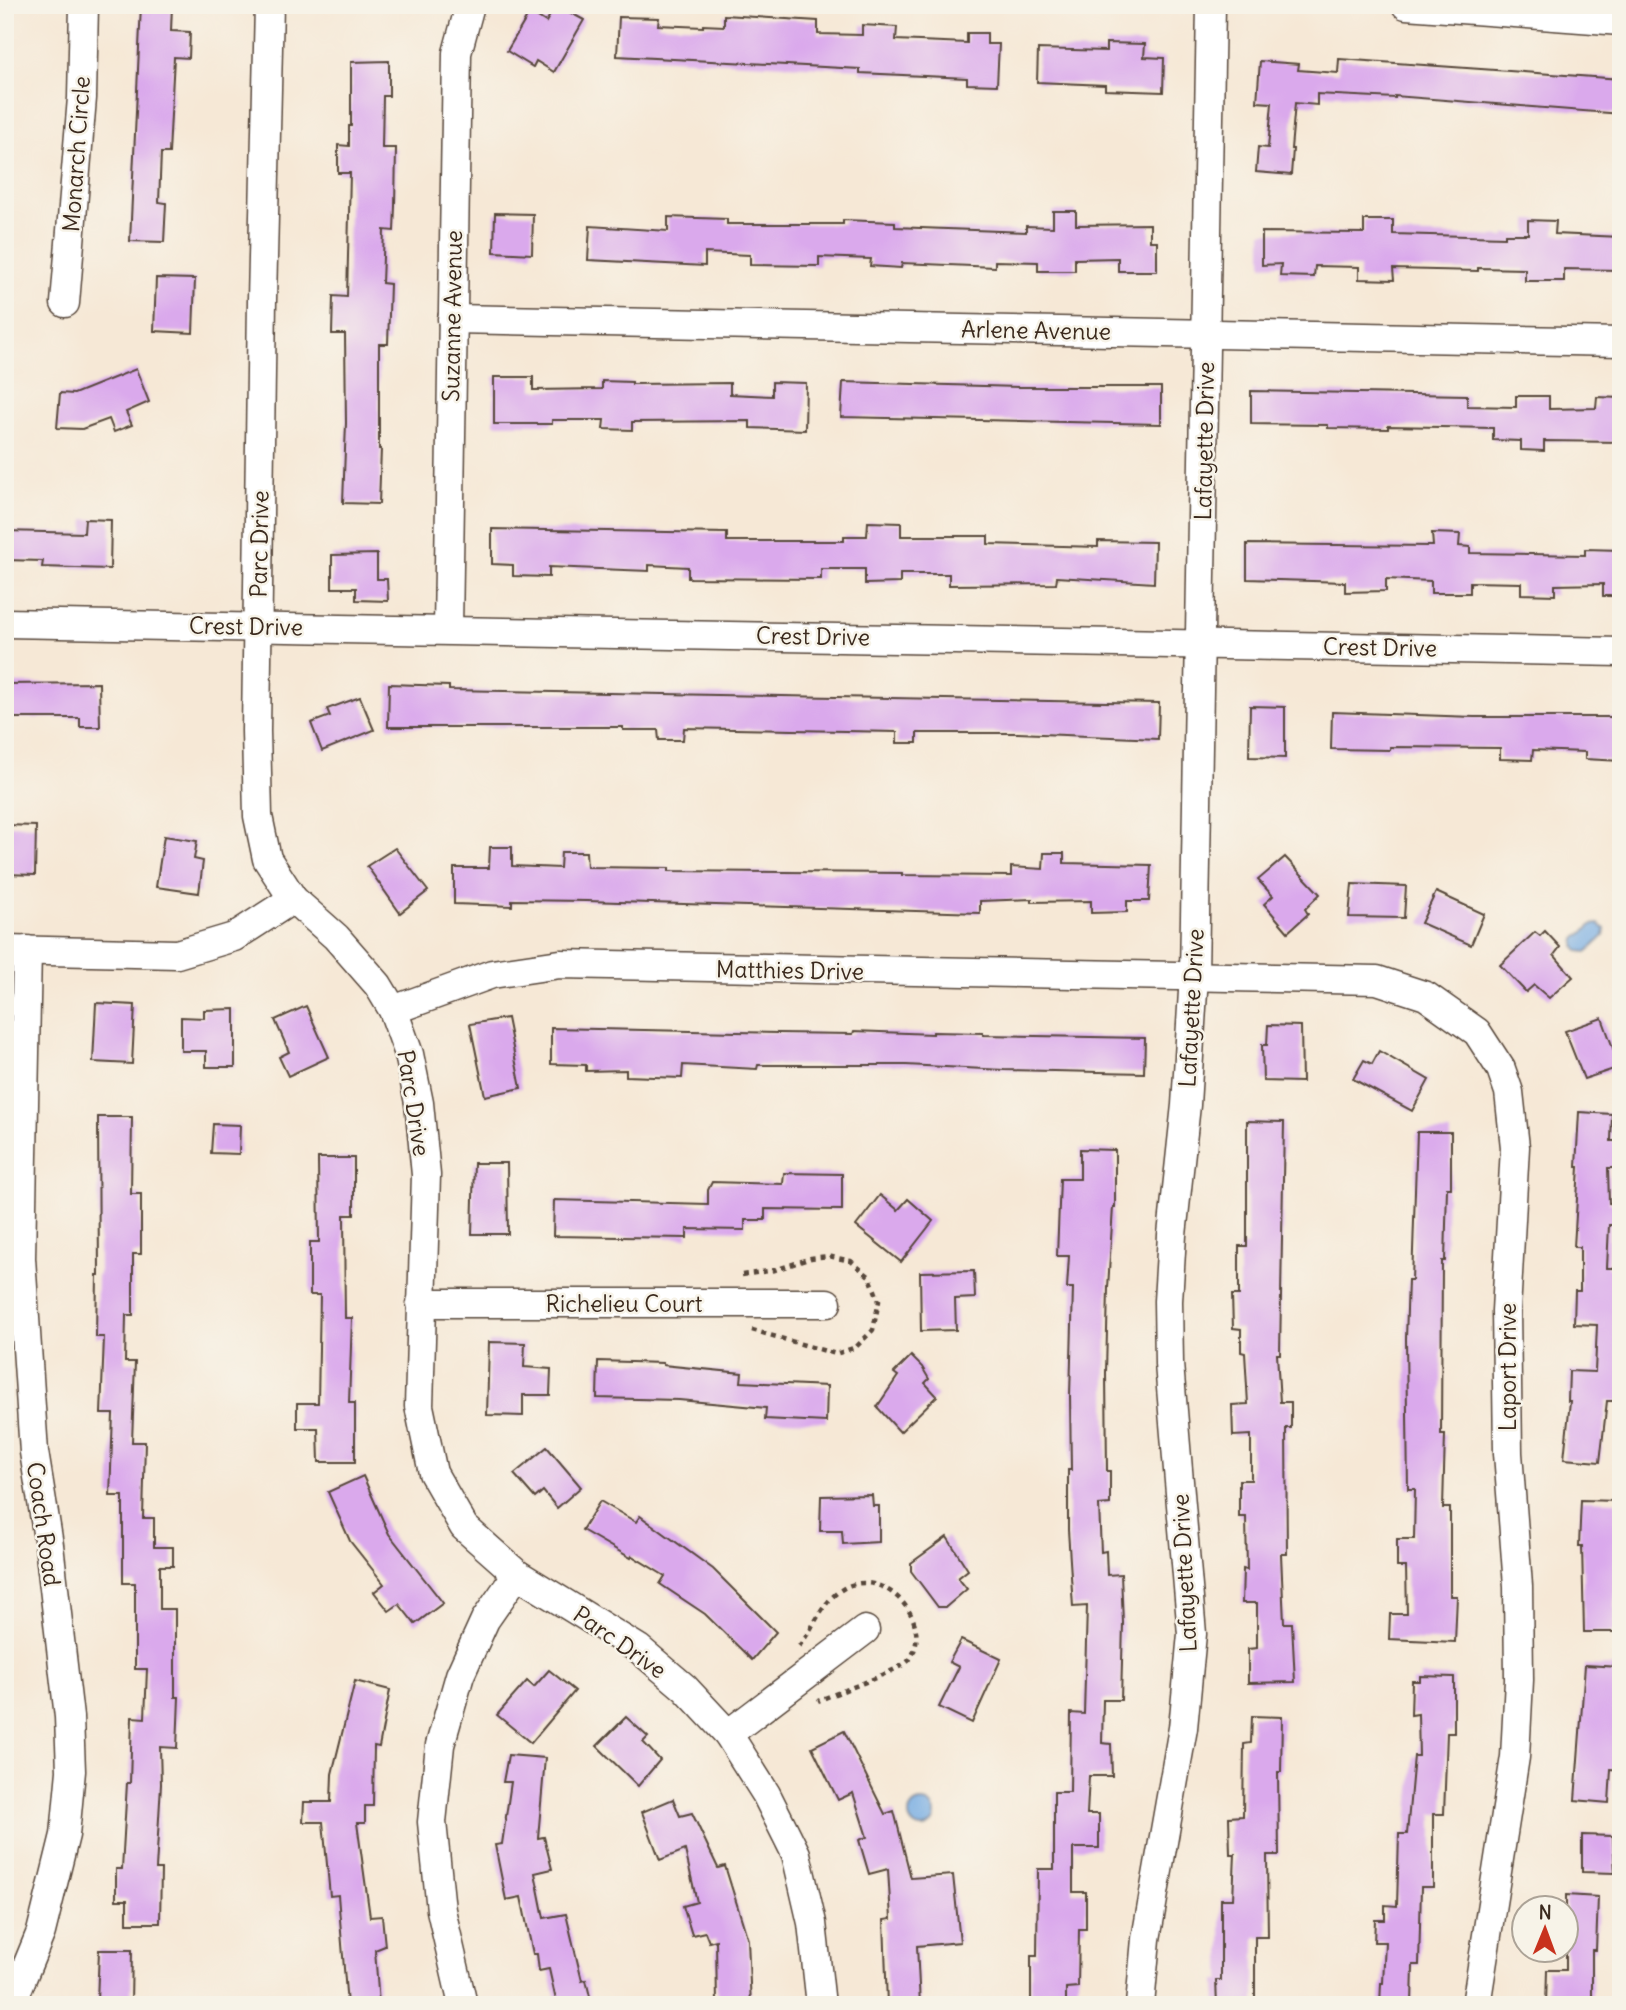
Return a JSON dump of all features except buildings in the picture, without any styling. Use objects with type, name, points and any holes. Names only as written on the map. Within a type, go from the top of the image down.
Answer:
[{"type":"street","name":"Monarch Circle","points":[[65,303],[82,98],[84,5]]},
{"type":"street","name":"Parc Drive","points":[[269,5],[256,731],[258,816],[267,859],[293,898],[336,937],[378,985],[393,1010],[409,1054],[419,1104],[426,1175],[419,1406],[433,1474],[464,1527],[517,1574],[639,1649],[685,1688],[728,1734],[766,1794],[796,1854],[813,1923],[821,2005]]},
{"type":"street","name":"Suzanne Avenue","points":[[448,629],[457,53],[470,5]]},
{"type":"street","name":"Lafayette Drive","points":[[1140,2005],[1146,1939],[1183,1728],[1192,1633],[1169,1364],[1168,1301],[1171,1235],[1186,1105],[1195,975],[1211,5]]},
{"type":"street","points":[[1406,5],[1621,22]]},
{"type":"street","name":"Arlene Avenue","points":[[452,319],[1621,342]]},
{"type":"street","name":"Crest Drive","points":[[5,623],[1621,652]]},
{"type":"street","points":[[16,950],[177,954],[234,937],[293,898]]},
{"type":"street","name":"Coach Road","points":[[12,2005],[41,1931],[65,1835],[71,1772],[69,1717],[49,1545],[34,1452],[13,1259],[16,950]]},
{"type":"street","name":"Matthies Drive","points":[[393,1010],[492,974],[560,964],[973,974],[1195,975]]},
{"type":"street","name":"Laport Drive","points":[[1195,975],[1377,981],[1426,996],[1477,1032],[1501,1069],[1509,1092],[1515,1147],[1506,1311],[1508,1453],[1518,1586],[1519,1680],[1515,1757],[1476,2005]]},
{"type":"street","name":"Richelieu Court","points":[[421,1303],[827,1303]]},
{"type":"street","points":[[463,2005],[441,1910],[432,1822],[440,1745],[460,1675],[485,1620],[517,1574]]},
{"type":"street","points":[[728,1734],[865,1630]]},
{"type":"water","points":[[1599,924],[1605,929],[1604,936],[1587,952],[1579,951],[1575,946],[1576,939],[1592,925]]},
{"type":"water","points":[[922,1802],[931,1806],[935,1815],[931,1824],[922,1828],[913,1824],[909,1815],[913,1806]]}]
